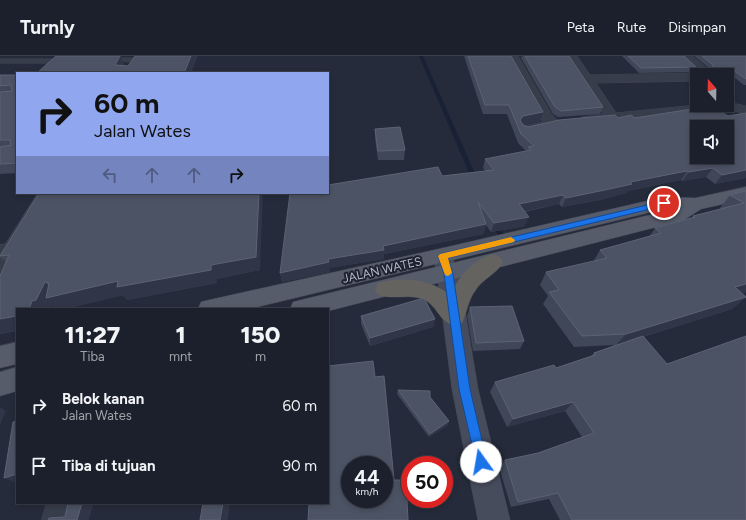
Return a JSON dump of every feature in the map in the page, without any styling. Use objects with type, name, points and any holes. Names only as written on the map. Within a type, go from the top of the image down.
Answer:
[{"type":"highway","points":[[454,316],[464,288],[476,273],[493,262]]},
{"type":"highway","points":[[386,289],[415,289],[427,292],[440,298],[454,316]]},
{"type":"main road","name":"JALAN WATES","points":[[214,308],[446,265],[664,203],[695,204],[746,193]]},
{"type":"main road","name":"JALAN WATES","points":[[305,308],[386,289],[446,265],[493,262],[677,216],[695,204]]},
{"type":"main road","points":[[446,265],[465,389],[494,520]]},
{"type":"main road","points":[[0,357],[16,353]]},
{"type":"main road","points":[[0,384],[16,379]]},
{"type":"street","points":[[512,56],[546,118],[555,124]]},
{"type":"street","points":[[571,56],[612,117]]},
{"type":"street","points":[[685,56],[699,68]]},
{"type":"street","points":[[127,72],[136,58]]},
{"type":"street","points":[[587,79],[690,77]]},
{"type":"street","points":[[526,130],[555,124],[612,117],[730,106],[746,110]]},
{"type":"street","points":[[0,270],[7,248],[46,194]]},
{"type":"street","points":[[58,520],[63,504]]},
{"type":"lane","points":[[0,61],[60,58],[73,61]]},
{"type":"lane","points":[[104,60],[136,58]]},
{"type":"building","points":[[56,56],[120,56],[115,65],[128,66],[135,56],[191,56],[184,72],[38,72]]},
{"type":"building","points":[[468,56],[511,56],[543,112],[523,116],[520,120],[523,125],[528,127],[559,120],[615,115],[618,118],[631,115],[635,118],[690,109],[690,112],[721,112],[728,116],[746,113],[746,170],[722,175],[713,168],[689,172],[687,171],[630,182],[632,184],[566,198],[563,195],[519,204],[529,217],[494,223],[478,202],[486,224],[383,246],[384,250],[328,259],[329,262],[280,273],[290,194],[329,194],[329,185],[438,167],[442,176],[494,170],[485,159],[531,150],[528,147],[534,146],[521,134],[509,105],[485,105]]},
{"type":"building","points":[[525,56],[569,56],[603,107],[561,111],[555,107]]},
{"type":"building","points":[[628,56],[684,56],[696,67],[641,68]]},
{"type":"building","points":[[702,56],[746,56],[746,79],[734,71],[734,68],[714,68],[712,64]]},
{"type":"building","points":[[0,75],[16,75],[16,163],[0,164],[0,147],[11,145],[10,140],[0,140],[0,92],[12,91],[11,85],[0,86]]},
{"type":"building","points":[[400,127],[405,150],[378,151],[375,129]]},
{"type":"building","points":[[746,191],[746,284],[735,287],[746,297],[626,334],[582,336],[549,292],[559,290],[546,272],[607,258],[600,250],[661,233],[655,228],[695,217],[693,216],[744,203],[730,195]]},
{"type":"building","points":[[38,194],[259,194],[256,257],[211,265],[211,270],[117,287],[118,281],[46,298],[49,283],[45,282],[36,300],[32,301],[29,308],[16,308],[16,316],[0,319],[0,276],[9,255],[0,256]]},
{"type":"building","points":[[424,298],[435,319],[370,338],[361,316]]},
{"type":"building","points":[[512,306],[524,341],[476,343],[470,307]]},
{"type":"building","points":[[643,336],[667,364],[746,336],[746,520],[572,520],[558,493],[518,502],[505,460],[538,453],[594,433],[573,402],[513,419],[495,382],[554,365],[556,368],[595,355],[594,353]]},
{"type":"building","points":[[373,361],[375,377],[384,376],[392,456],[341,456],[341,508],[393,508],[393,470],[394,480],[401,480],[401,508],[407,508],[408,520],[308,520],[309,504],[329,504],[329,366]]},
{"type":"building","points":[[398,390],[430,391],[430,397],[449,421],[430,434]]},
{"type":"building","points":[[16,421],[16,474],[4,478],[13,422]]},
{"type":"building","points":[[68,504],[82,504],[77,520],[48,520],[49,518],[65,517]]},
{"type":"building","points":[[203,504],[223,504],[220,520],[200,520]]},
{"type":"waterway","points":[[421,56],[475,180]]},
{"type":"waterway","points":[[494,223],[503,238]]},
{"type":"slow traffic","points":[[448,273],[443,256],[511,240]]},
{"type":"route","points":[[481,462],[465,389],[448,274],[443,256],[664,203]]}]
